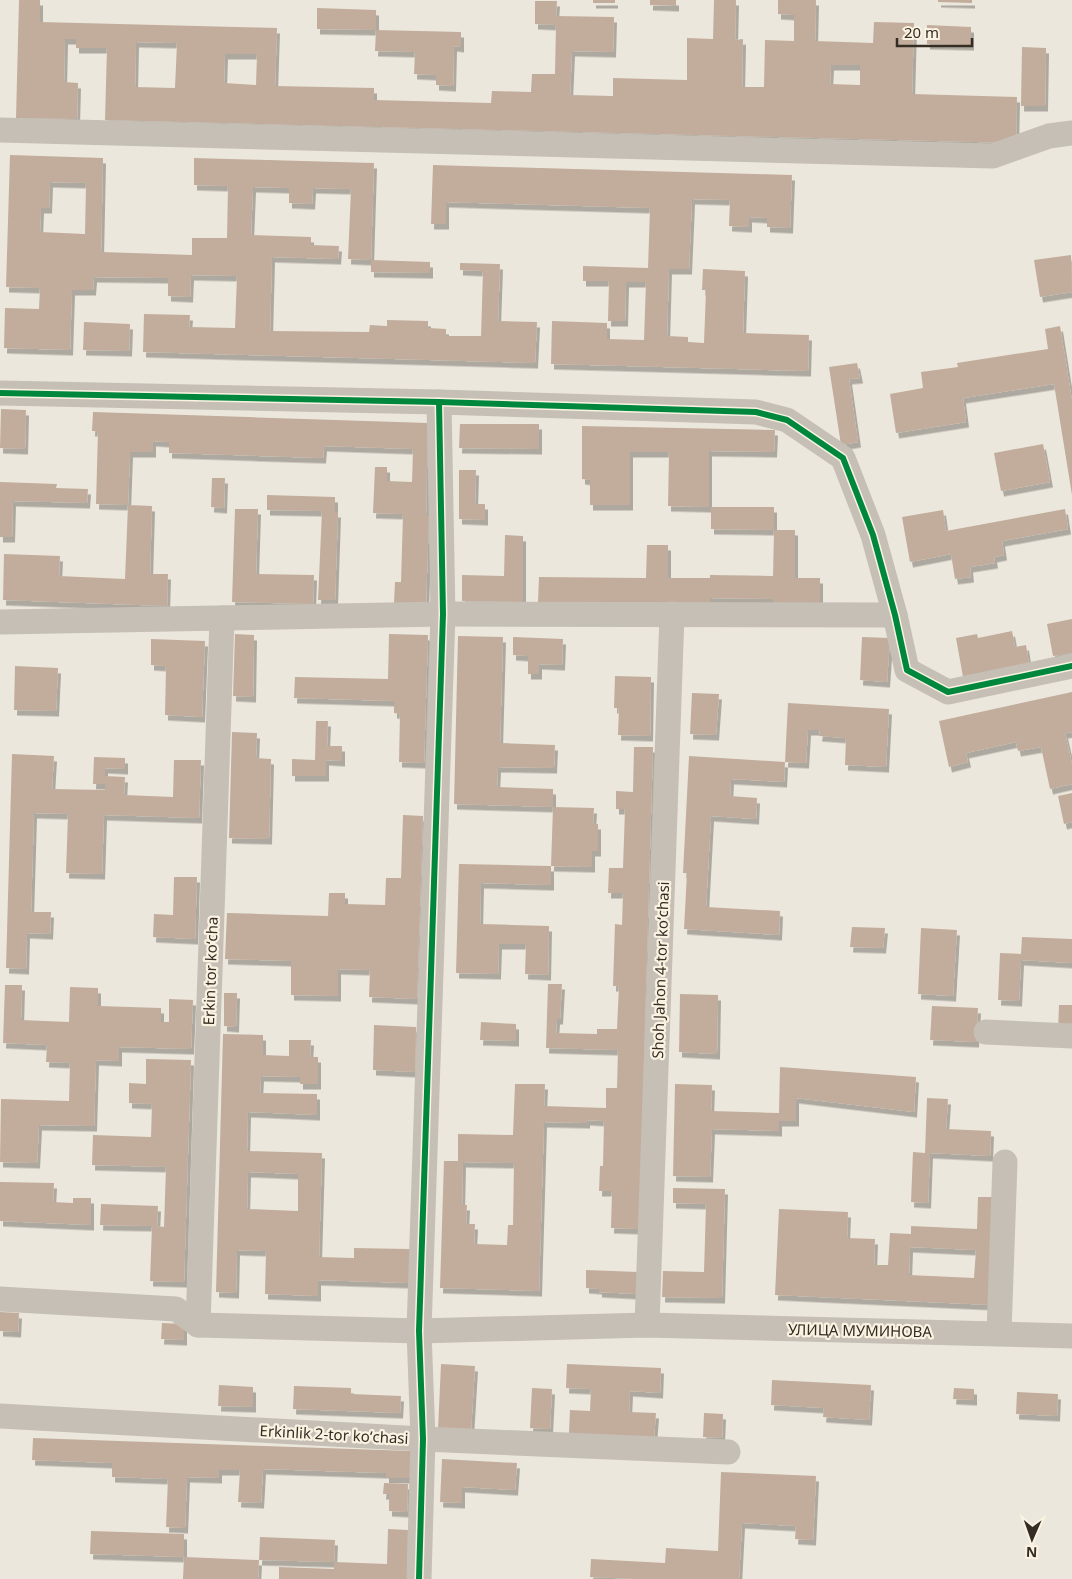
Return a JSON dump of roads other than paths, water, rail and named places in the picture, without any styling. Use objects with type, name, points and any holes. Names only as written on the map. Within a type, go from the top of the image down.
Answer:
[{"type":"street","points":[[0,130],[993,156],[1049,136],[1072,133]]},
{"type":"street","points":[[0,393],[439,402],[756,412],[787,420],[843,458],[873,536],[895,615],[907,670],[948,692],[1072,666]]},
{"type":"street","points":[[419,1579],[423,1439],[419,1331],[443,614],[439,402]]},
{"type":"street","points":[[0,622],[443,614],[895,615]]},
{"type":"street","name":"Shoh Jahon 4-tor koʻchasi","points":[[647,1325],[672,614]]},
{"type":"street","name":"Erkin tor koʻcha","points":[[198,1325],[222,618]]},
{"type":"street","points":[[986,1032],[1072,1036]]},
{"type":"street","points":[[999,1333],[1005,1162]]},
{"type":"street","points":[[0,1299],[176,1309],[198,1325]]},
{"type":"street","name":"УЛИЦА МУМИНОВА","points":[[198,1325],[419,1331],[647,1325],[1072,1336]]},
{"type":"street","name":"Erkinlik 2-tor koʻchasi","points":[[0,1416],[423,1439],[728,1452]]}]
